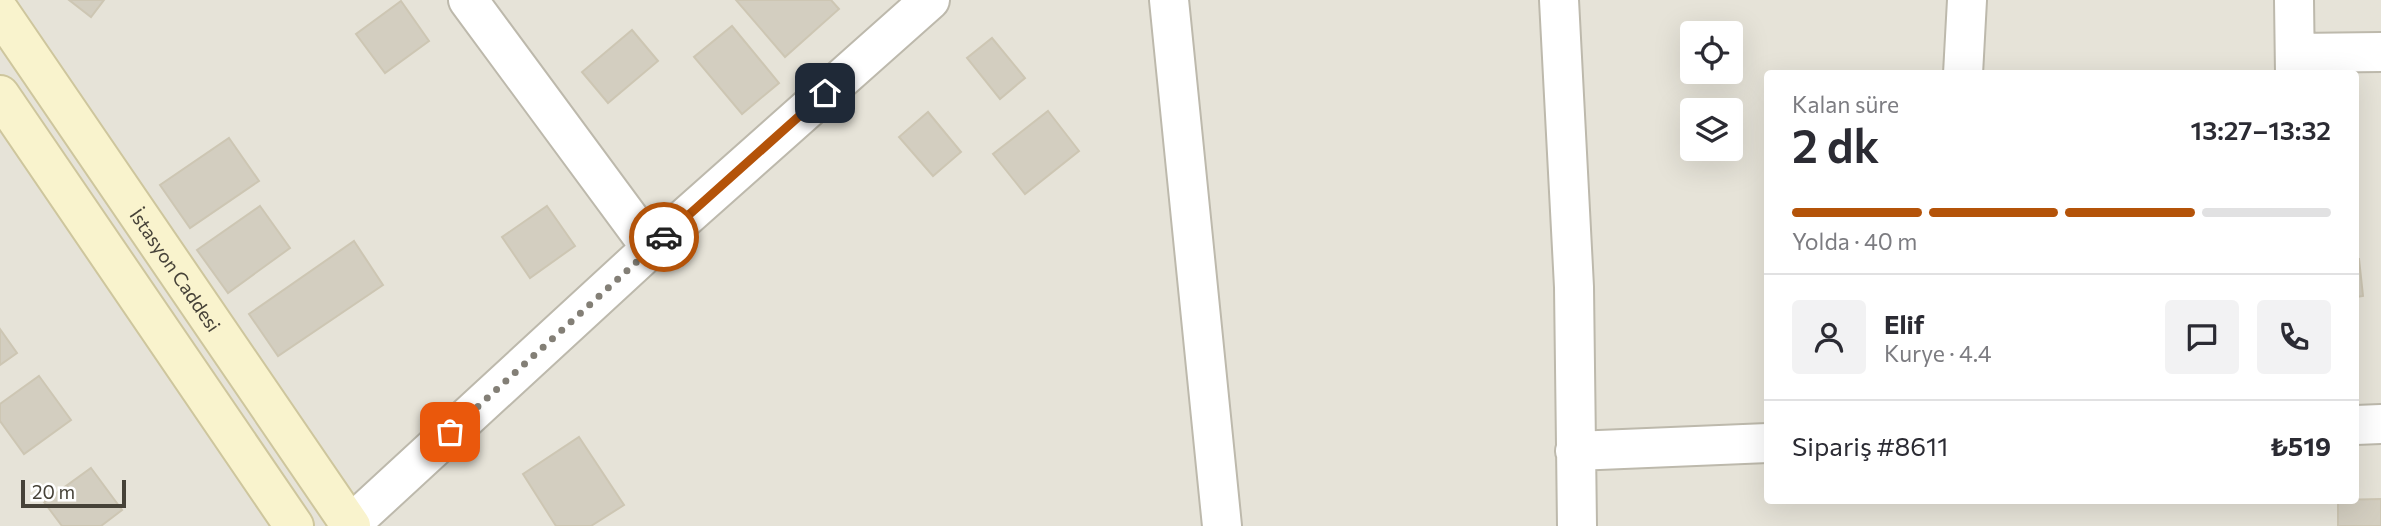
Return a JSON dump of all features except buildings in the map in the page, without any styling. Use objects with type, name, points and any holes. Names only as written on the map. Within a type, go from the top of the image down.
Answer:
[{"type":"main road","name":"İstasyon Caddesi","points":[[0,12],[350,526]]},
{"type":"main road","points":[[0,95],[294,526]]},
{"type":"street","points":[[468,0],[651,248]]},
{"type":"street","points":[[350,526],[651,248],[930,0]]},
{"type":"street","points":[[1169,0],[1222,526]]},
{"type":"street","points":[[1559,0],[1574,287],[1577,526]]},
{"type":"street","points":[[1963,70],[1967,0]]},
{"type":"street","points":[[2294,0],[2295,63],[2381,52]]},
{"type":"street","points":[[2359,425],[2381,424]]},
{"type":"street","points":[[1575,451],[1764,443]]},
{"type":"shaded area","points":[[0,0],[2381,0],[2381,526],[0,526]]},
{"type":"way so far","points":[[450,432],[664,237]]},
{"type":"route","points":[[664,237],[825,93]]}]
